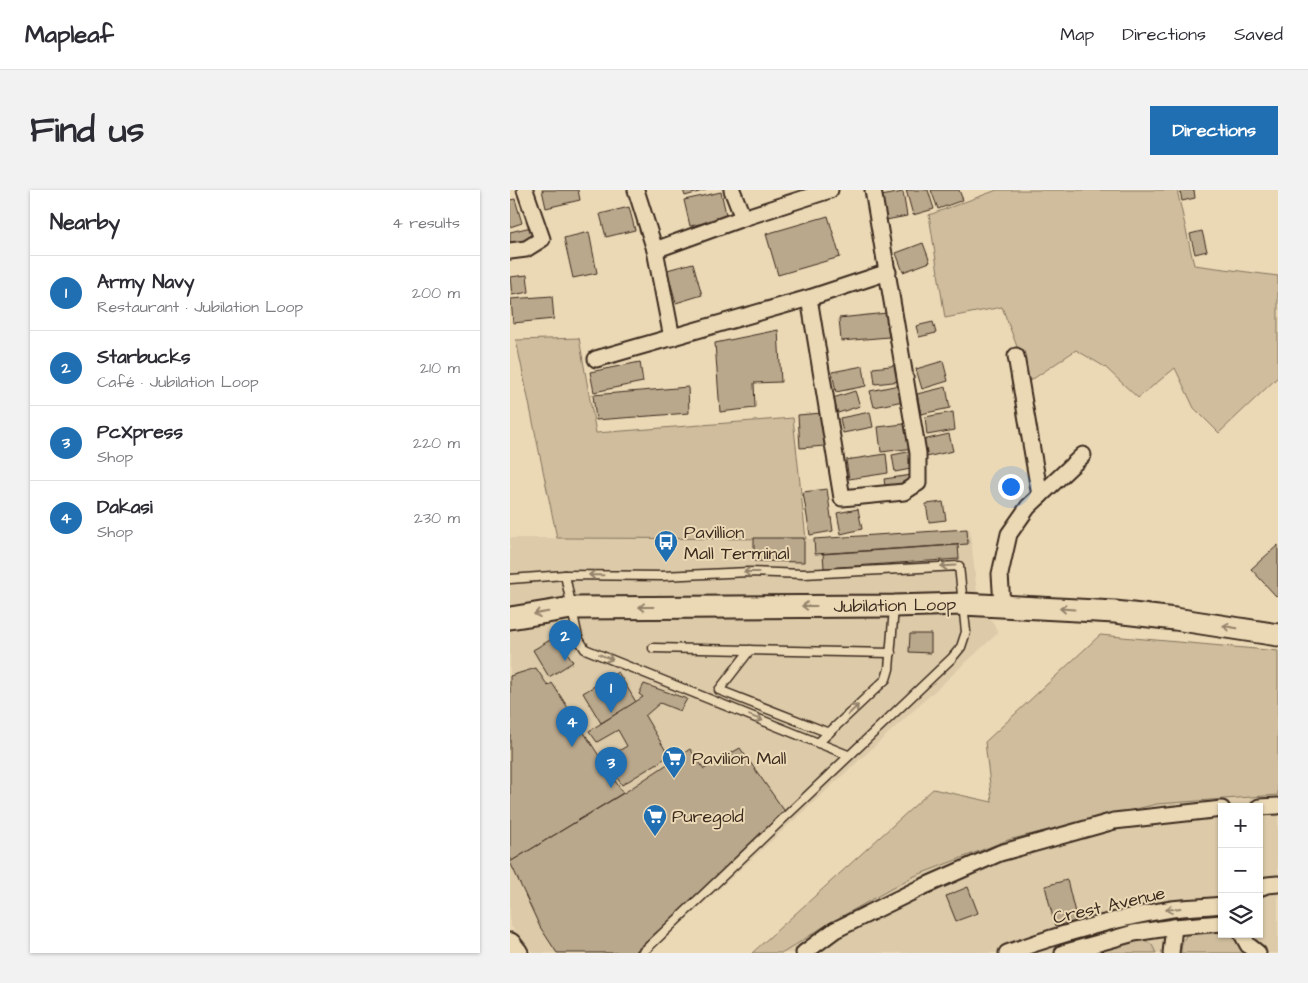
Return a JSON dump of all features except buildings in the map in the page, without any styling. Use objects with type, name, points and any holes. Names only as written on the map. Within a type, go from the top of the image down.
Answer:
[{"type":"main road","name":"Jubilation Loop","points":[[510,618],[572,608],[963,604],[1115,612],[1278,635]]},
{"type":"main road","points":[[510,944],[517,953]]},
{"type":"street","points":[[510,251],[526,249],[542,239],[525,190]]},
{"type":"street","points":[[636,190],[655,250],[672,338]]},
{"type":"street","points":[[732,190],[743,218]]},
{"type":"street","points":[[655,250],[743,218],[830,190]]},
{"type":"street","points":[[809,298],[842,498],[904,492],[918,483],[918,453],[874,190]]},
{"type":"street","points":[[596,360],[809,298],[888,272]]},
{"type":"street","points":[[1016,356],[1040,496]]},
{"type":"street","points":[[1002,605],[1000,574],[1009,534],[1028,507],[1084,455]]},
{"type":"street","points":[[1263,807],[1278,806]]},
{"type":"street","points":[[804,953],[836,930],[1000,853],[1114,822],[1218,809]]},
{"type":"street","points":[[1263,886],[1278,884],[1278,878]]},
{"type":"street","name":"Crest Avenue","points":[[1006,953],[1059,936],[1135,916],[1174,909],[1218,905]]},
{"type":"street","name":"Crest Avenue","points":[[1064,953],[1134,934],[1174,927],[1218,923]]},
{"type":"street","points":[[1171,953],[1174,927]]},
{"type":"street","points":[[1059,936],[1064,953]]},
{"type":"street","points":[[1244,938],[1248,945],[1258,953]]},
{"type":"lane","points":[[510,579],[565,575],[662,576],[749,572],[804,574],[959,566],[966,632],[961,647],[952,658],[642,953]]},
{"type":"lane","points":[[565,575],[578,638],[586,649],[848,756]]},
{"type":"lane","points":[[818,743],[886,679],[891,652],[894,606]]},
{"type":"lane","points":[[653,648],[891,652]]},
{"type":"lane","points":[[750,650],[719,690],[829,733]]},
{"type":"shaded area","points":[[997,190],[1177,190],[1194,265],[1278,276],[1278,377],[1219,433],[1194,408],[1175,368],[1138,398],[1105,367],[1076,350],[1030,381],[1002,307],[945,318],[929,215]]},
{"type":"shaded area","points":[[579,338],[596,433],[793,418],[806,539],[557,538],[516,340]]},
{"type":"shaded area","name":"Pavilion Mall","points":[[970,530],[977,593],[998,633],[649,953],[533,953],[510,925],[510,538],[814,539]]},
{"type":"shaded area","points":[[1100,635],[1278,651],[1278,953],[754,953],[933,789],[992,802],[985,742]]},
{"type":"shaded area","points":[[1100,635],[1278,651],[1278,795],[1157,804],[1008,840],[912,877],[823,927],[783,953],[752,953],[933,789],[992,802],[985,742]]},
{"type":"shaded area","points":[[1193,930],[1218,931],[1218,938],[1237,938],[1249,953],[1181,953],[1187,935]]},
{"type":"shaded area","points":[[1144,940],[1152,945],[1156,953],[1083,953],[1084,950]]},
{"type":"place","name":"Pavillion Mall Terminal","points":[[666,563]]},
{"type":"place","name":"Starbucks","points":[[565,661]]},
{"type":"place","name":"Army Navy","points":[[611,713]]},
{"type":"place","name":"Dakasi","points":[[572,747]]},
{"type":"place","name":"Pavilion Mall","points":[[674,779]]},
{"type":"place","name":"PcXpress","points":[[611,788]]},
{"type":"place","name":"Puregold","points":[[655,837]]}]
